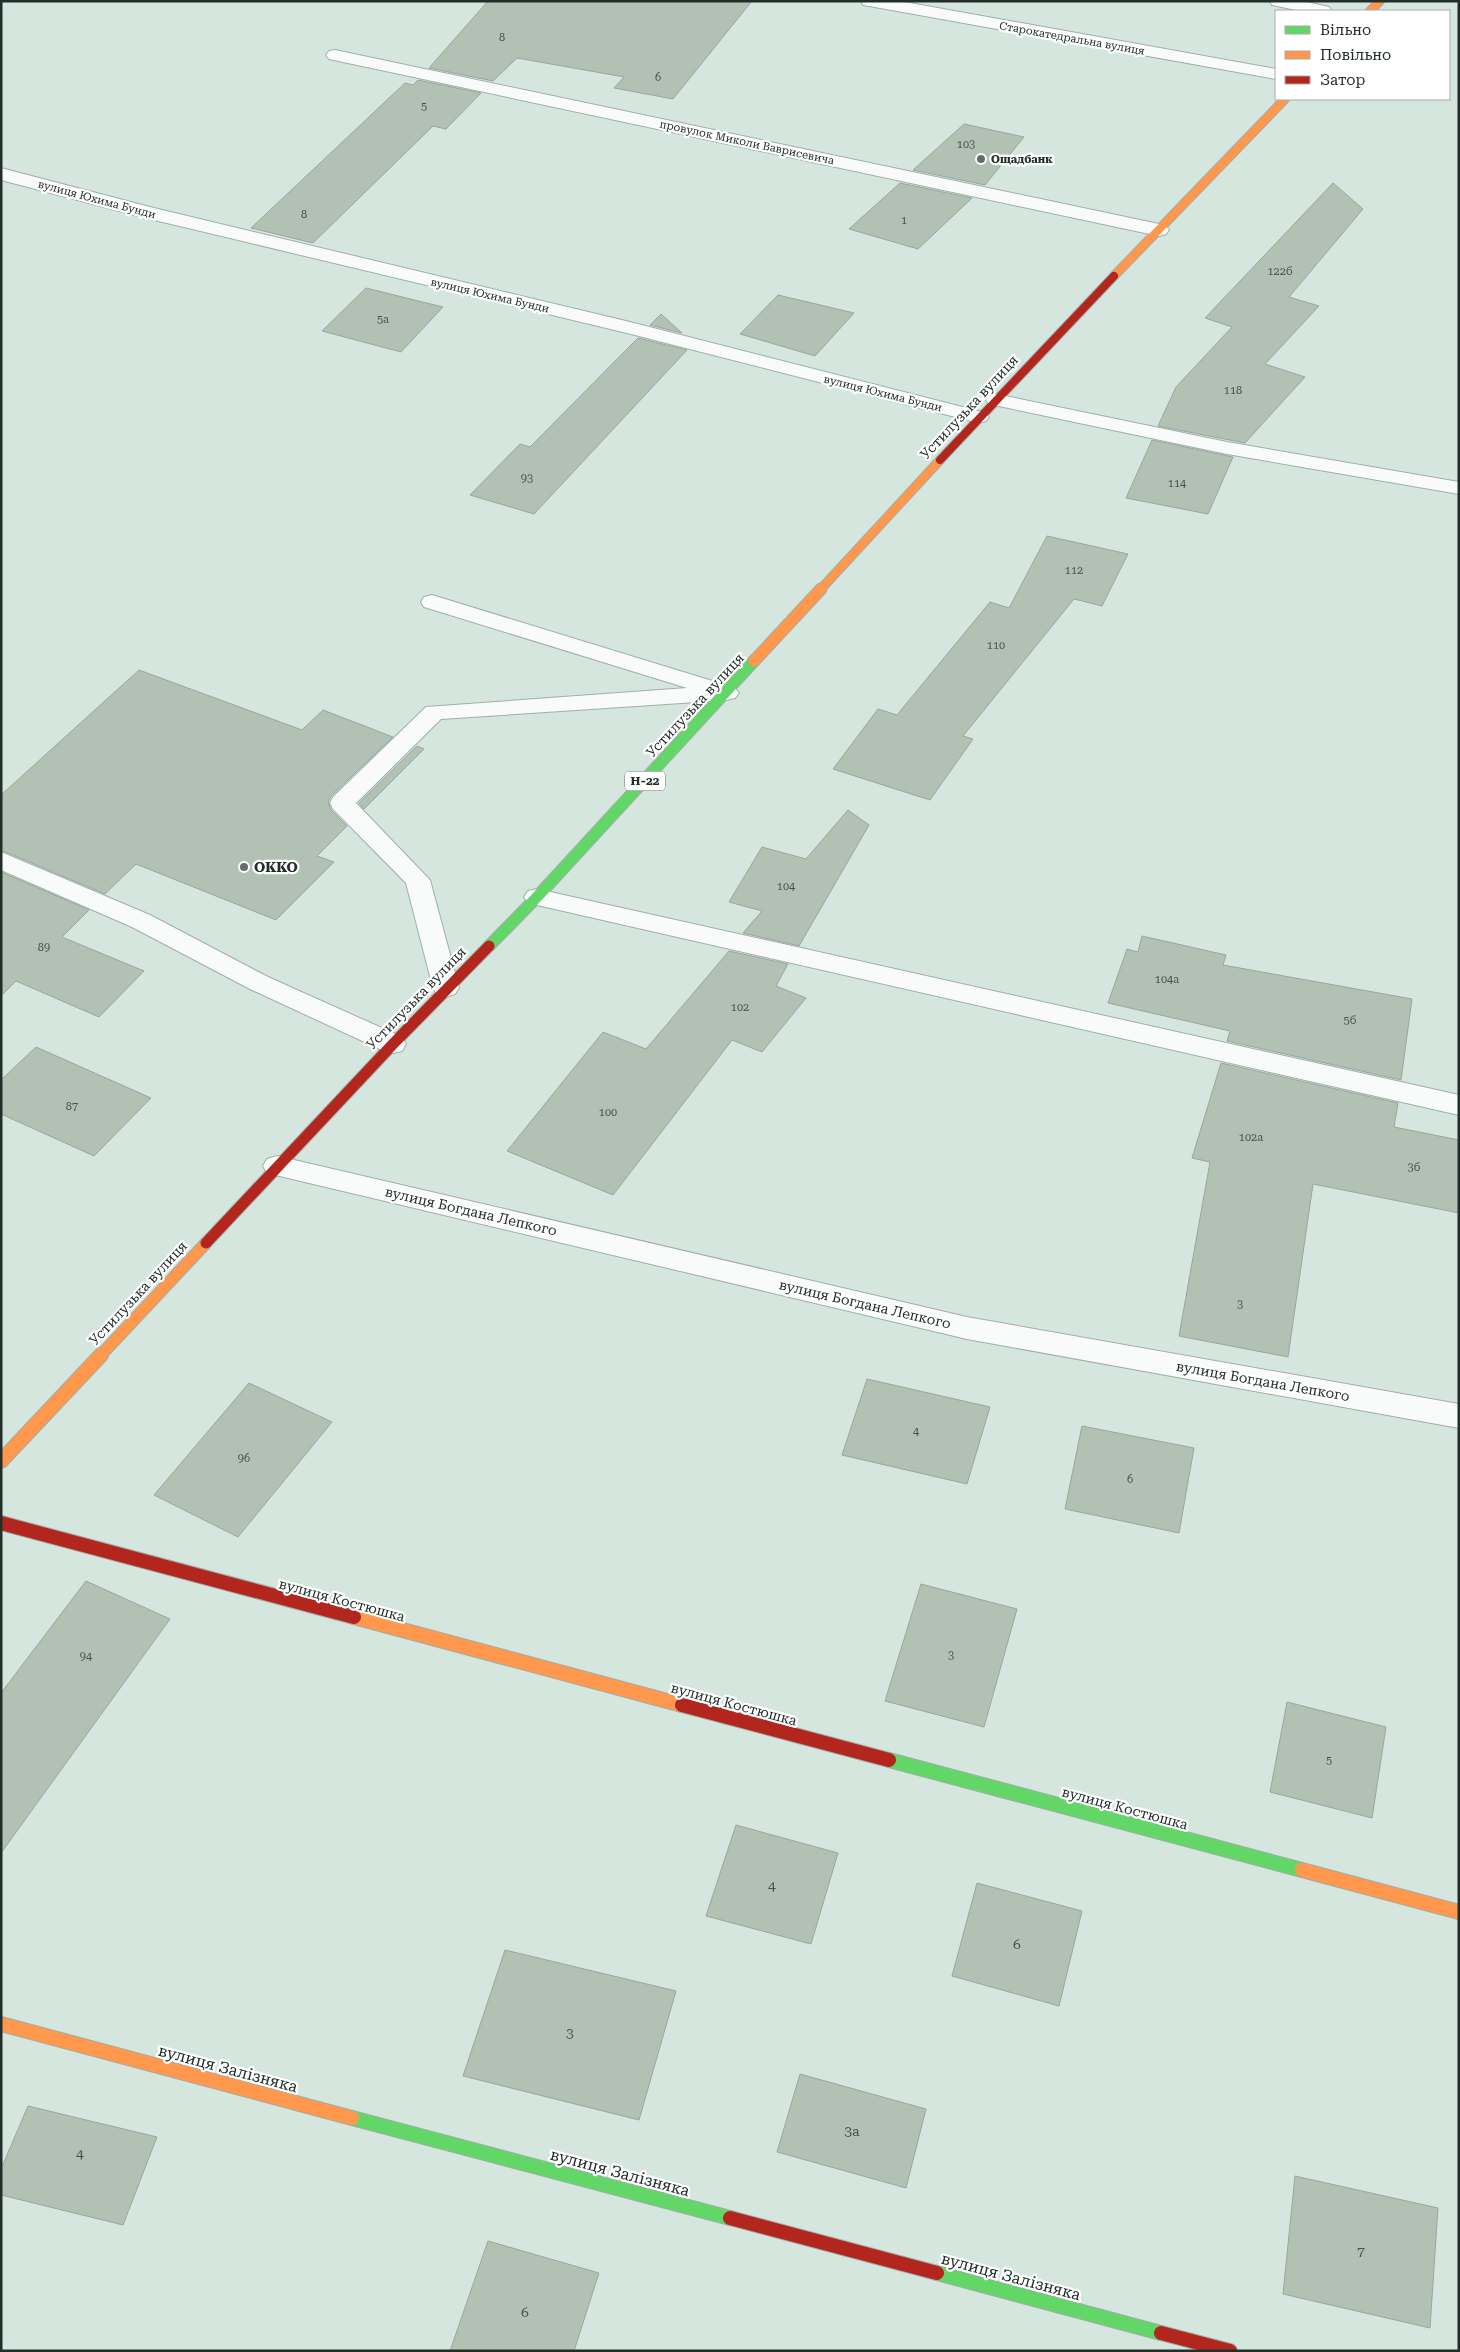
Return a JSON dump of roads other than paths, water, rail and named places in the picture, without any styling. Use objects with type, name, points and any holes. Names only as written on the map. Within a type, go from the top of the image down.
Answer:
[{"type":"main road","points":[[1371,10],[1380,1]]},
{"type":"main road","name":"Устилузька вулиця","points":[[1,1461],[446,988],[537,897],[979,418],[1284,100]]},
{"type":"main road","name":"вулиця Костюшка","points":[[1,1524],[1459,1912]]},
{"type":"main road","name":"вулиця Залізняка","points":[[1,2024],[1230,2351]]},
{"type":"street","name":"Старокатедральна вулиця","points":[[869,1],[1275,74]]},
{"type":"street","points":[[1278,1],[1318,10]]},
{"type":"street","name":"провулок Миколи Ваврисевича","points":[[334,55],[1159,230]]},
{"type":"street","name":"вулиця Юхима Бунди","points":[[1,174],[150,213],[630,328],[979,418]]},
{"type":"street","points":[[996,400],[1106,424],[1382,476],[1459,488]]},
{"type":"street","points":[[432,602],[726,693]]},
{"type":"street","points":[[446,988],[418,880],[342,803],[434,712],[726,693]]},
{"type":"street","points":[[1,860],[141,921],[259,983],[393,1044]]},
{"type":"street","points":[[537,897],[1459,1105]]},
{"type":"street","name":"вулиця Богдана Лепкого","points":[[277,1166],[968,1328],[1459,1416]]},
{"type":"place","name":"Ощадбанк","points":[[981,159]]},
{"type":"place","name":"ОККО","points":[[244,867]]}]
